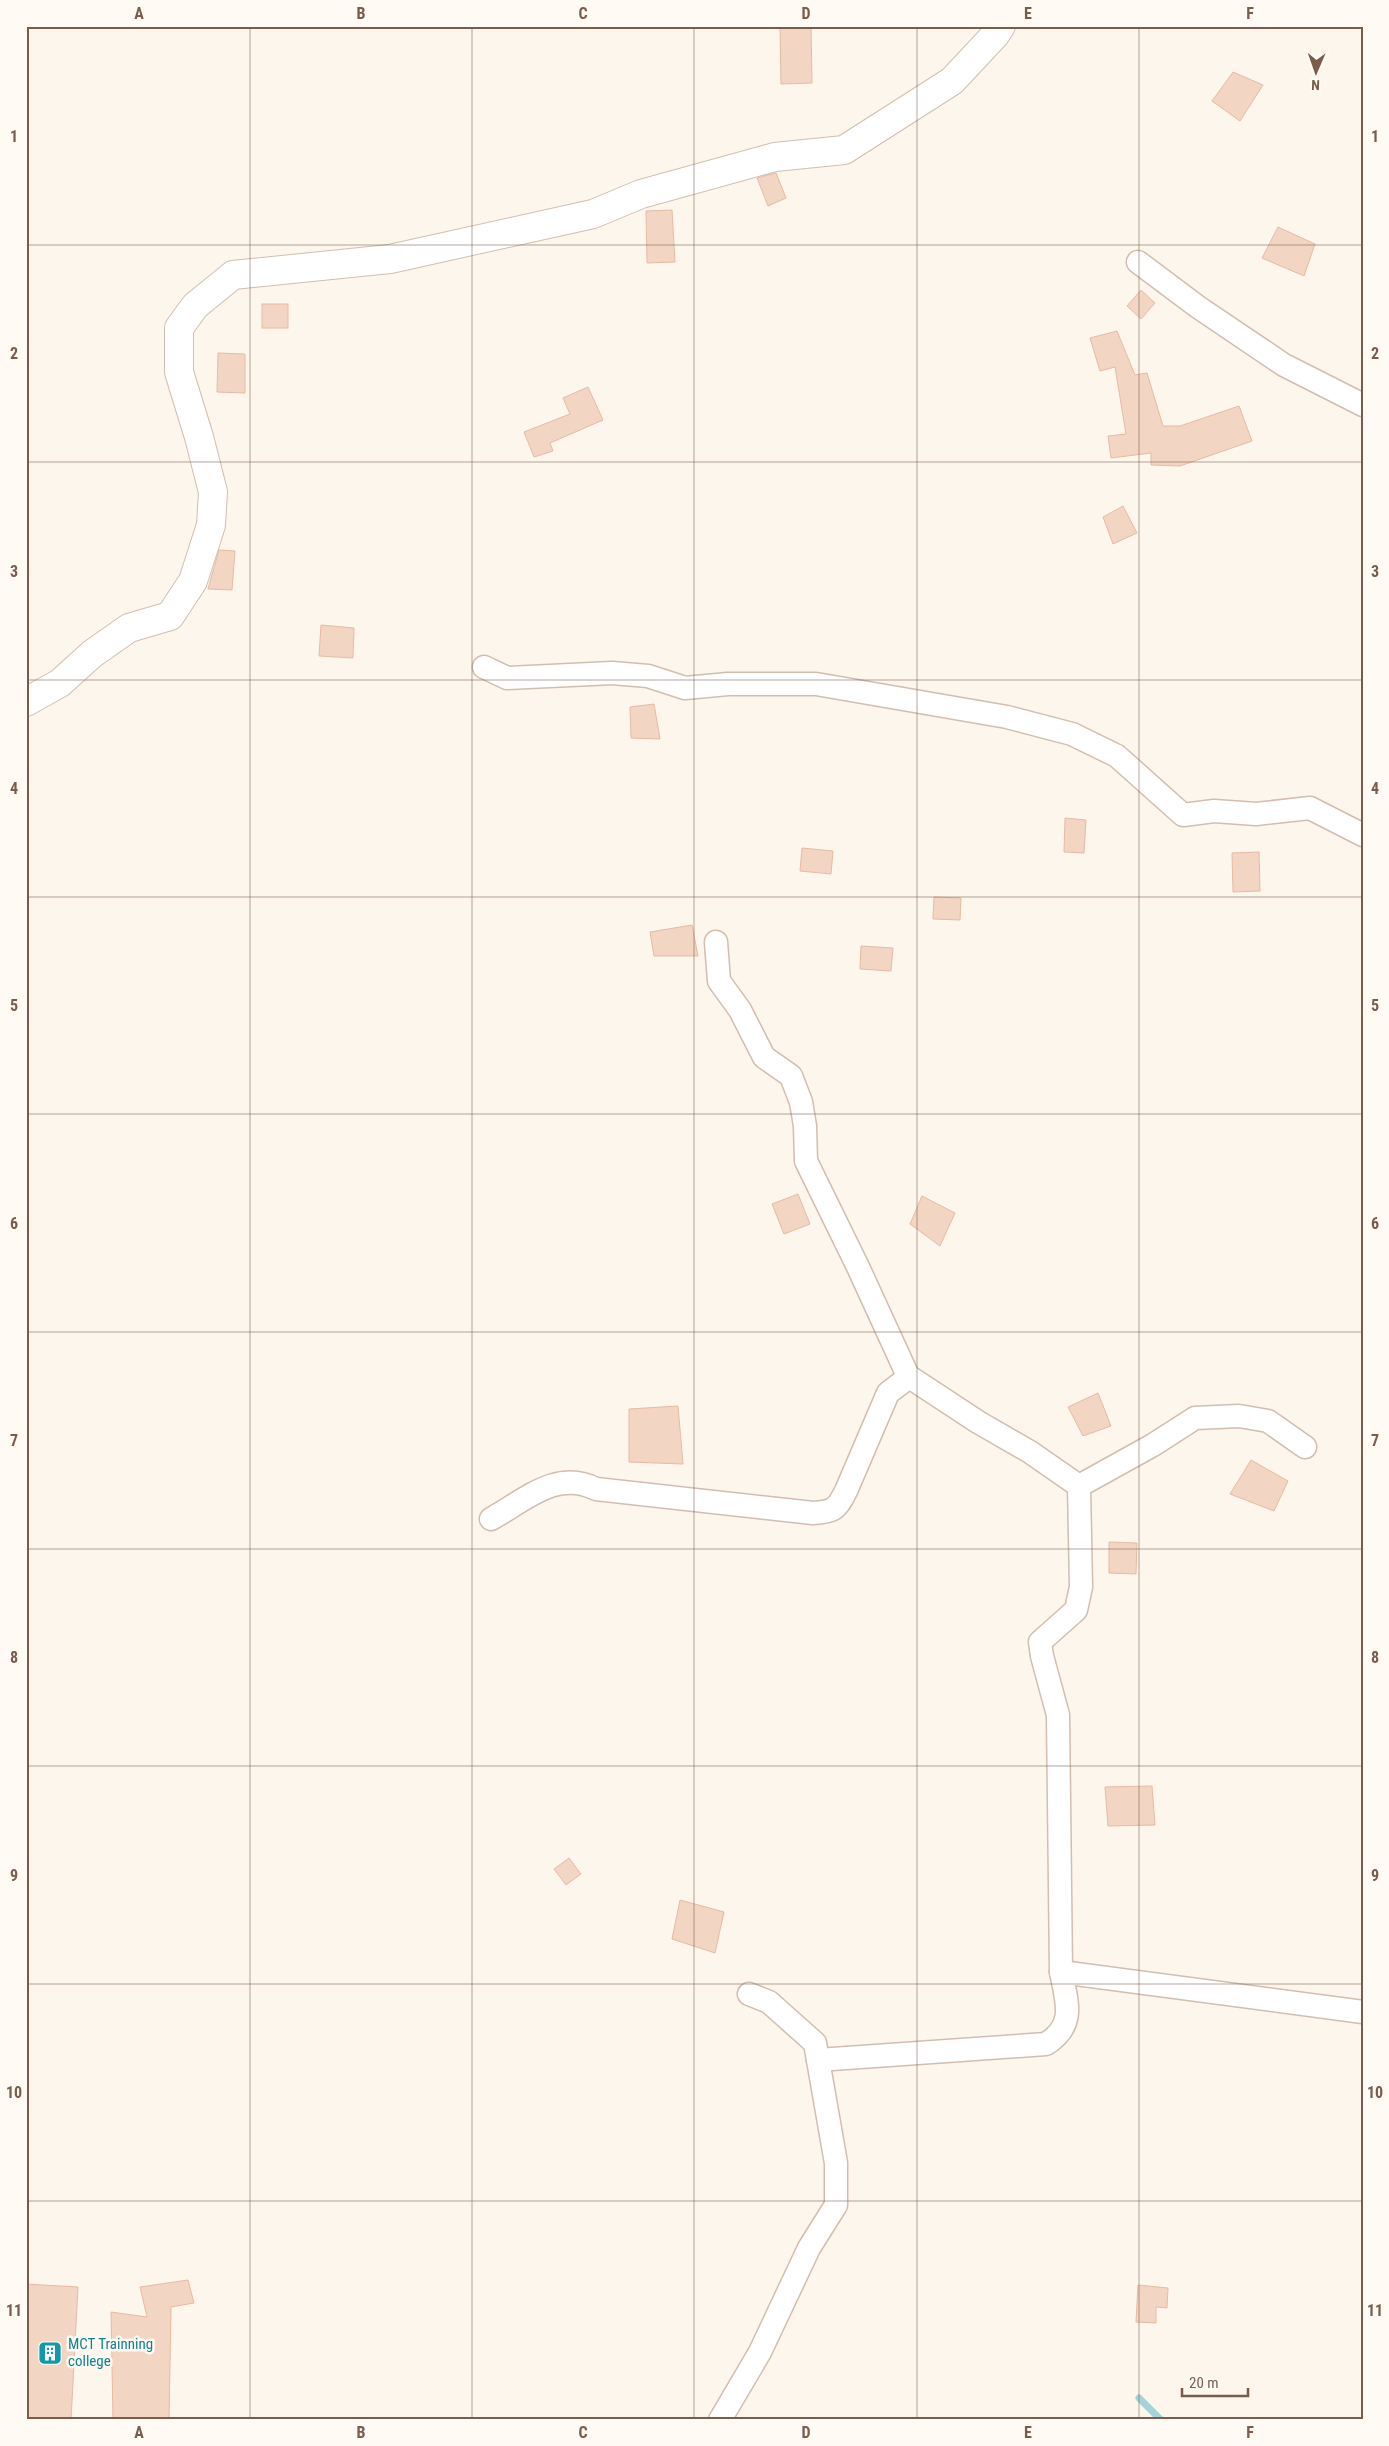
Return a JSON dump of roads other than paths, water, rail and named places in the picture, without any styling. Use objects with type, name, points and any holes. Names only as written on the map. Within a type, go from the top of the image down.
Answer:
[{"type":"street","points":[[26,702],[60,683],[92,654],[129,628],[170,616],[193,581],[211,525],[213,492],[199,437],[179,372],[179,328],[195,306],[233,275],[390,259],[592,214],[641,194],[776,157],[844,150],[952,80],[995,36],[1001,26]]},
{"type":"street","points":[[1138,262],[1198,307],[1284,366],[1363,405]]},
{"type":"street","points":[[484,667],[507,678],[612,673],[648,676],[685,688],[728,684],[816,684],[999,715],[1072,734],[1117,756],[1183,815],[1214,811],[1256,814],[1310,808],[1363,835]]},
{"type":"street","points":[[716,942],[719,981],[740,1010],[764,1057],[791,1076],[801,1102],[806,1126],[806,1161],[910,1377],[978,1422],[1030,1452],[1079,1486]]},
{"type":"street","points":[[491,1519],[552,1484],[566,1481],[585,1484],[596,1489],[814,1513],[830,1512],[839,1504],[846,1491],[888,1393],[910,1377]]},
{"type":"street","points":[[1079,1486],[1153,1445],[1195,1418],[1239,1416],[1268,1421],[1305,1447]]},
{"type":"street","points":[[818,2060],[1046,2044],[1058,2036],[1066,2024],[1066,1998],[1061,1972],[1058,1715],[1040,1642],[1076,1610],[1081,1587],[1079,1486]]},
{"type":"street","points":[[1061,1972],[1363,2012]]},
{"type":"street","points":[[720,2420],[760,2352],[809,2248],[836,2205],[836,2163],[815,2043],[769,2002],[749,1994]]},
{"type":"waterway","points":[[1139,2398],[1161,2420]]},
{"type":"place","name":"MCT Trainning college","points":[[50,2353]]}]
